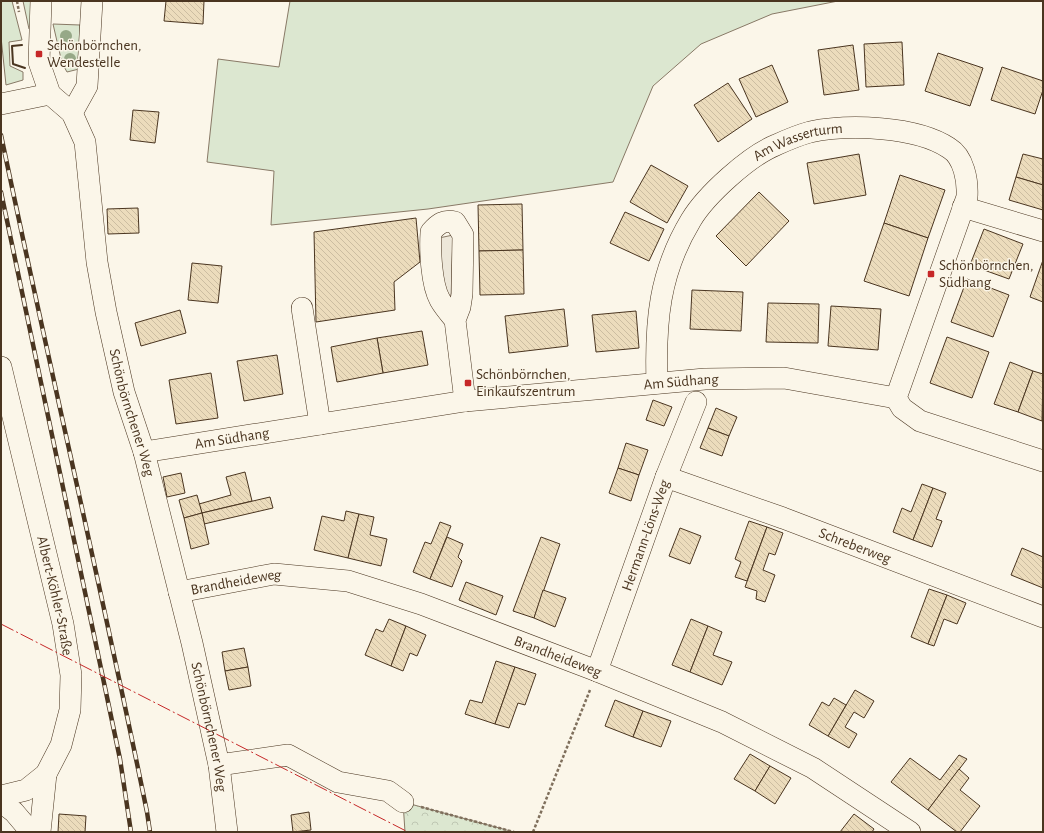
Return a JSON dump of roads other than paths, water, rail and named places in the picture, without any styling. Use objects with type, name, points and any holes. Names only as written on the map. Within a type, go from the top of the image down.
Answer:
[{"type":"street","points":[[1,104],[50,94],[39,62],[41,1]]},
{"type":"street","points":[[72,113],[87,86],[92,1]]},
{"type":"street","name":"Schönbörnchener Weg","points":[[50,94],[72,113],[85,142],[97,262],[106,312],[124,392],[144,452],[179,592],[219,765],[227,832]]},
{"type":"street","name":"Am Wasserturm","points":[[657,382],[657,325],[662,285],[676,249],[691,219],[715,189],[745,164],[774,145],[810,132],[846,128],[890,129],[929,139],[950,148],[963,165],[968,183],[967,197],[963,207]]},
{"type":"street","points":[[1043,231],[963,207],[896,398],[902,408],[920,420],[1043,461]]},
{"type":"street","points":[[302,308],[320,424]]},
{"type":"street","points":[[455,320],[465,401]]},
{"type":"street","name":"Albert-Köhler-Straße","points":[[1,367],[63,624],[71,675],[70,710],[61,745],[46,774],[26,790],[1,796]]},
{"type":"street","name":"Am Südhang","points":[[144,452],[465,401],[657,382],[705,379],[784,378],[896,398]]},
{"type":"street","name":"Hermann-Löns-Weg","points":[[598,671],[666,478],[696,402]]},
{"type":"street","name":"Schreberweg","points":[[666,478],[783,518],[1043,617]]},
{"type":"street","name":"Brandheideweg","points":[[179,592],[274,574],[348,581],[421,604],[598,671],[722,722],[813,768],[910,832]]},
{"type":"street","points":[[219,765],[288,755],[338,782],[388,790],[403,802]]},
{"type":"street","points":[[40,832],[46,774]]},
{"type":"street","points":[[1,802],[14,812],[31,832]]},
{"type":"railway","points":[[1,135],[111,643],[150,832]]},
{"type":"railway","points":[[1,192],[120,759],[131,832]]},
{"type":"place","name":"Schönbörnchen, Wendestelle","points":[[39,54]]},
{"type":"place","name":"Schönbörnchen, Südhang","points":[[931,274]]},
{"type":"place","name":"Schönbörnchen, Einkaufszentrum","points":[[468,383]]}]
